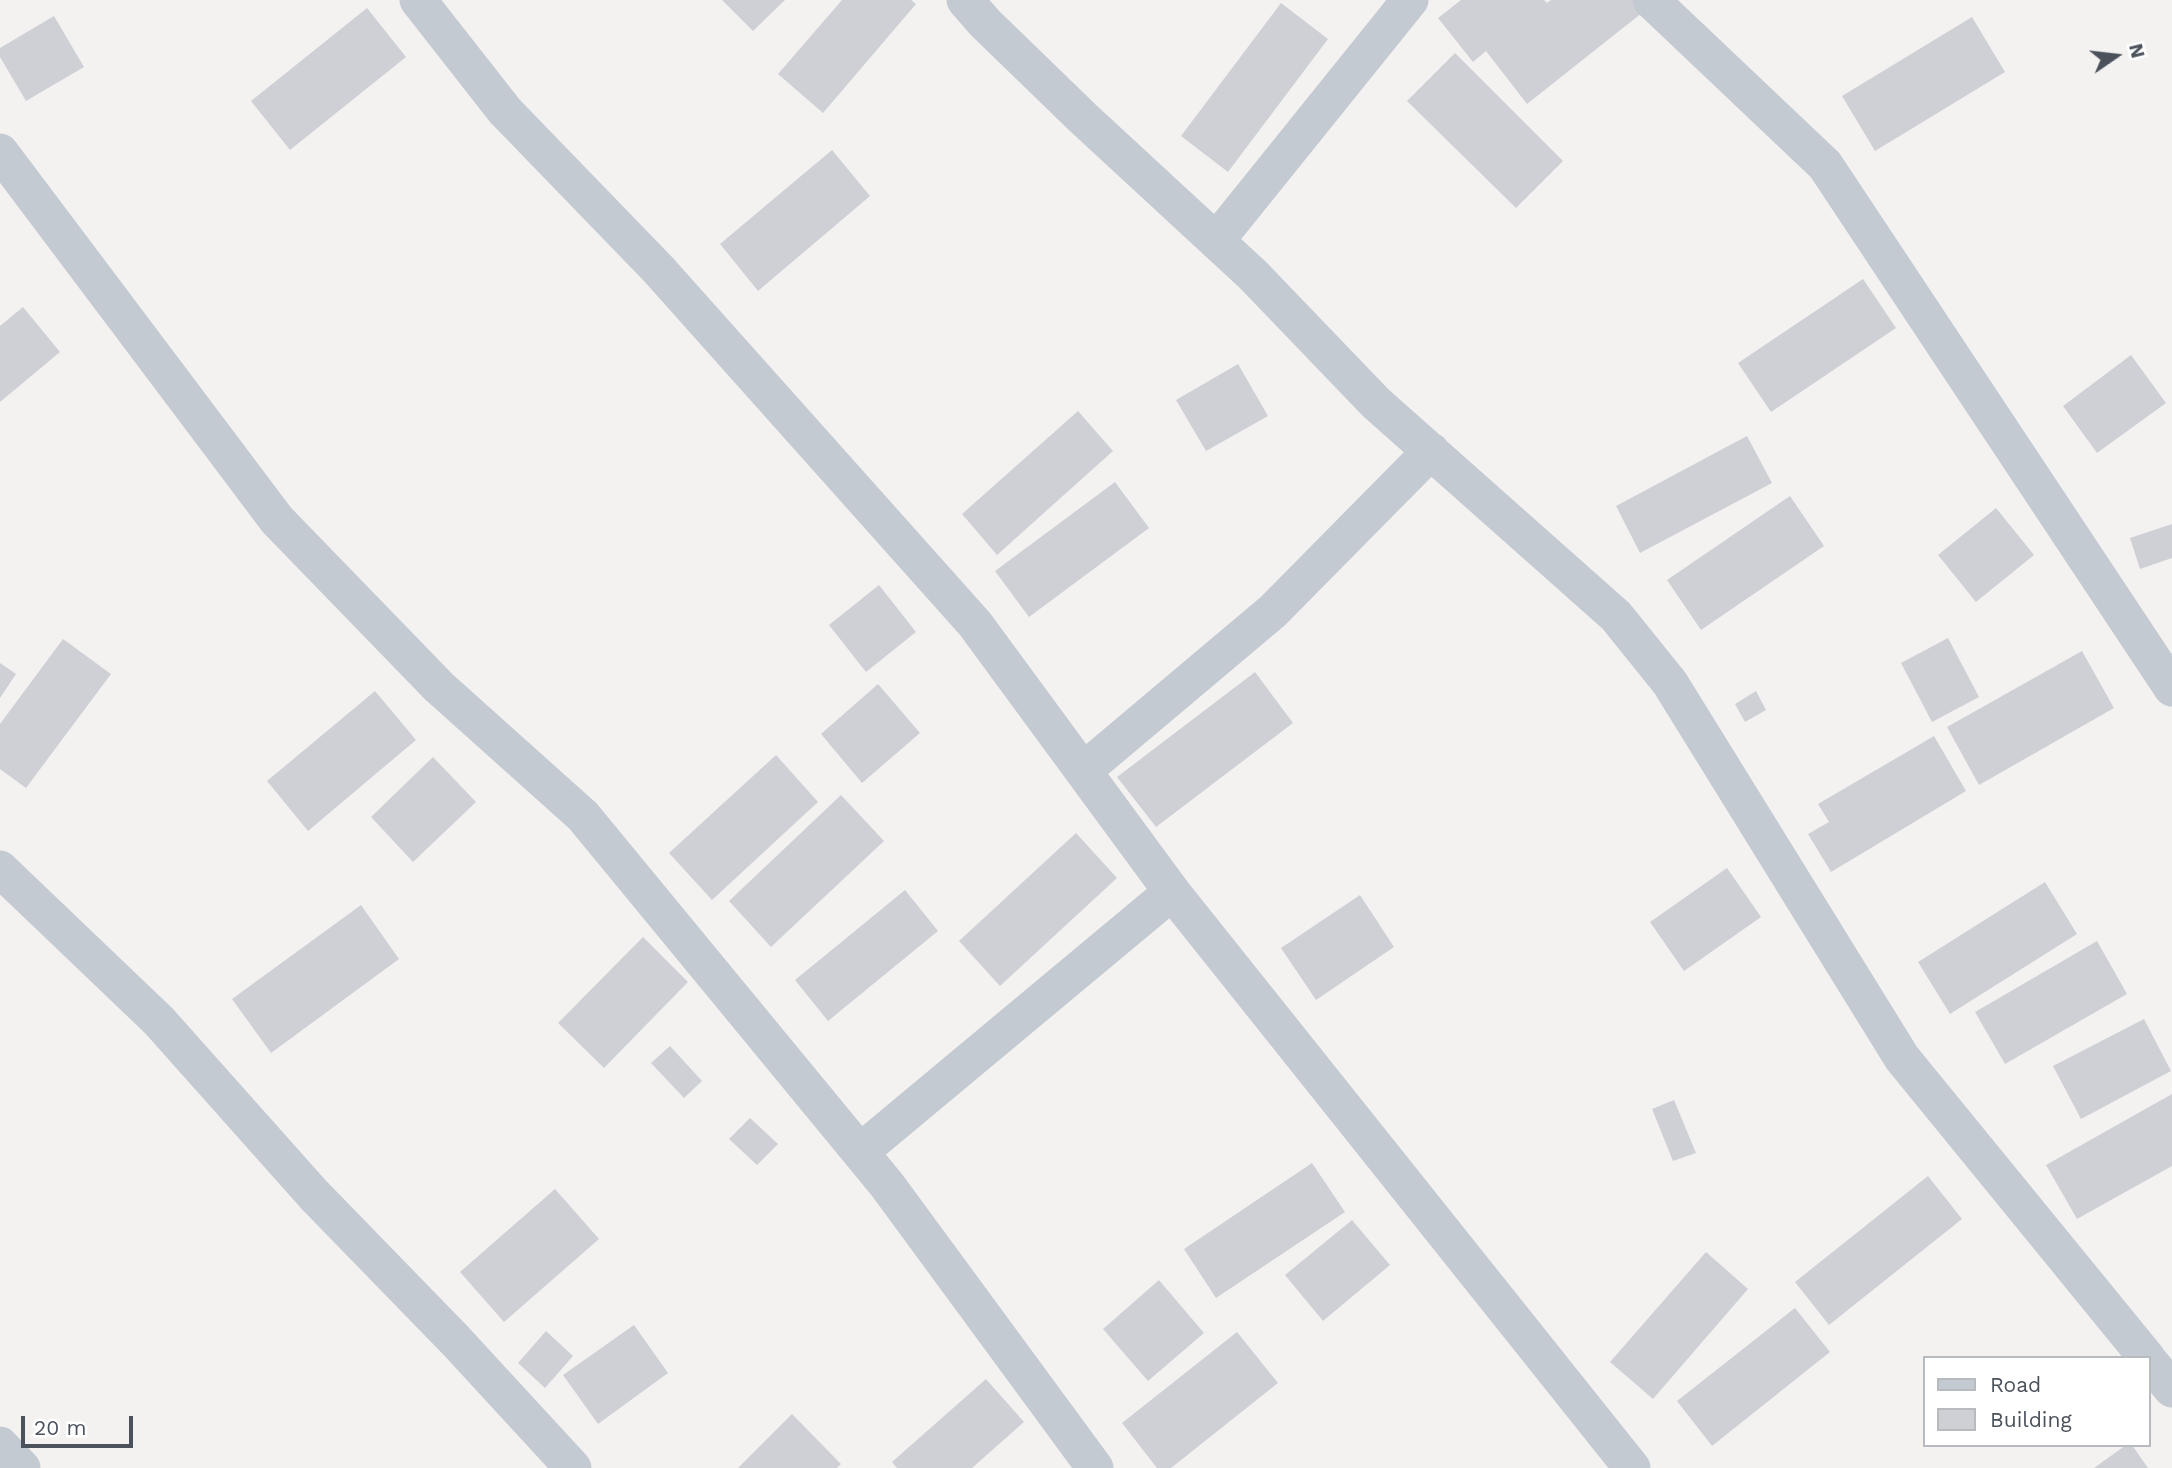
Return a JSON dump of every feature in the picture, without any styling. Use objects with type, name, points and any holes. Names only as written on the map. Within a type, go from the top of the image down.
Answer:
[{"type":"street","points":[[418,0],[505,111],[658,269],[975,624],[1172,892],[1632,1468]]},
{"type":"street","points":[[965,0],[985,23],[1083,118],[1253,275],[1376,403],[1616,616],[1670,683],[1902,1058],[2146,1356]]},
{"type":"street","points":[[1216,241],[1410,0]]},
{"type":"street","points":[[1651,0],[1825,165],[2172,688]]},
{"type":"street","points":[[0,152],[277,520],[439,687],[583,816],[887,1185],[1095,1468]]},
{"type":"street","points":[[1083,771],[1273,611],[1432,451]]},
{"type":"street","points":[[0,869],[159,1021],[314,1195],[456,1341],[573,1468]]},
{"type":"street","points":[[860,1152],[1172,892]]},
{"type":"street","points":[[2151,1363],[2172,1389]]},
{"type":"street","points":[[0,1445],[22,1468]]},
{"type":"building","points":[[722,0],[785,0],[753,31]]},
{"type":"building","points":[[842,0],[911,0],[916,4],[823,113],[778,74]]},
{"type":"building","points":[[1461,0],[1544,0],[1547,3],[1551,0],[1648,0],[1652,5],[1527,104],[1486,51],[1473,62],[1438,18]]},
{"type":"building","points":[[1281,3],[1328,39],[1228,172],[1181,136]]},
{"type":"building","points":[[367,8],[406,57],[290,150],[251,101]]},
{"type":"building","points":[[54,16],[84,67],[26,101],[0,57],[0,48]]},
{"type":"building","points":[[1972,17],[2005,72],[1875,151],[1842,96]]},
{"type":"building","points":[[1455,53],[1563,161],[1516,208],[1407,101]]},
{"type":"building","points":[[832,150],[870,196],[758,291],[720,244]]},
{"type":"building","points":[[1863,279],[1896,328],[1771,412],[1738,363]]},
{"type":"building","points":[[23,307],[60,352],[0,402],[0,326]]},
{"type":"building","points":[[2131,355],[2166,403],[2097,453],[2063,406]]},
{"type":"building","points":[[1238,364],[1268,416],[1206,451],[1176,400]]},
{"type":"building","points":[[1078,411],[1113,451],[997,555],[962,514]]},
{"type":"building","points":[[1747,436],[1772,483],[1640,553],[1616,506]]},
{"type":"building","points":[[1115,482],[1149,528],[1029,617],[995,571]]},
{"type":"building","points":[[1790,496],[1824,546],[1701,630],[1667,580]]},
{"type":"building","points":[[1996,508],[2034,555],[1976,602],[1938,555]]},
{"type":"building","points":[[2172,524],[2172,558],[2140,569],[2130,538]]},
{"type":"building","points":[[879,585],[916,632],[866,672],[829,625]]},
{"type":"building","points":[[1948,638],[1979,697],[1932,722],[1901,663]]},
{"type":"building","points":[[63,639],[111,674],[26,788],[0,769],[0,724]]},
{"type":"building","points":[[2082,651],[2114,708],[1979,785],[1947,727]]},
{"type":"building","points":[[0,663],[16,674],[0,698]]},
{"type":"building","points":[[1255,672],[1293,723],[1156,827],[1117,777]]},
{"type":"building","points":[[878,684],[920,733],[862,783],[821,734]]},
{"type":"building","points":[[375,691],[416,740],[308,831],[267,781]]},
{"type":"building","points":[[1756,691],[1766,710],[1745,722],[1735,704]]},
{"type":"building","points":[[1934,736],[1966,791],[1831,872],[1808,834],[1829,822],[1818,804]]},
{"type":"building","points":[[776,755],[818,802],[712,900],[669,853]]},
{"type":"building","points":[[433,757],[476,802],[413,862],[371,817]]},
{"type":"building","points":[[841,795],[884,841],[771,947],[729,901]]},
{"type":"building","points":[[1076,833],[1117,878],[1000,986],[959,941]]},
{"type":"building","points":[[1727,868],[1761,917],[1684,971],[1650,922]]},
{"type":"building","points":[[2045,882],[2077,934],[1950,1014],[1918,962]]},
{"type":"building","points":[[905,890],[938,931],[828,1021],[795,980]]},
{"type":"building","points":[[1360,895],[1394,947],[1316,1000],[1281,948]]},
{"type":"building","points":[[361,905],[399,959],[271,1053],[232,999]]},
{"type":"building","points":[[643,937],[688,982],[604,1068],[558,1023]]},
{"type":"building","points":[[2097,941],[2127,994],[2005,1064],[1975,1012]]},
{"type":"building","points":[[2144,1019],[2171,1071],[2081,1119],[2053,1066]]},
{"type":"building","points":[[670,1046],[702,1081],[684,1098],[651,1063]]},
{"type":"building","points":[[2172,1094],[2172,1166],[2077,1219],[2046,1165]]},
{"type":"building","points":[[1674,1100],[1696,1153],[1673,1161],[1652,1109]]},
{"type":"building","points":[[750,1118],[778,1144],[757,1165],[729,1139]]},
{"type":"building","points":[[1312,1163],[1345,1212],[1216,1298],[1184,1249]]},
{"type":"building","points":[[1928,1176],[1962,1219],[1829,1325],[1795,1282]]},
{"type":"building","points":[[555,1189],[599,1239],[504,1322],[460,1272]]},
{"type":"building","points":[[1352,1220],[1390,1265],[1323,1321],[1285,1275]]},
{"type":"building","points":[[1706,1252],[1748,1289],[1653,1399],[1610,1362]]},
{"type":"building","points":[[1159,1280],[1204,1333],[1148,1381],[1103,1329]]},
{"type":"building","points":[[1795,1308],[1830,1352],[1712,1446],[1677,1401]]},
{"type":"building","points":[[634,1325],[668,1373],[598,1424],[563,1375]]},
{"type":"building","points":[[546,1331],[573,1356],[545,1388],[518,1363]]},
{"type":"building","points":[[1237,1332],[1278,1383],[1171,1468],[1157,1468],[1122,1423]]},
{"type":"building","points":[[986,1379],[1024,1422],[972,1468],[897,1468],[892,1462]]},
{"type":"building","points":[[792,1414],[841,1464],[837,1468],[738,1468]]},
{"type":"building","points":[[2123,1447],[2133,1447],[2148,1468],[2094,1468]]}]
